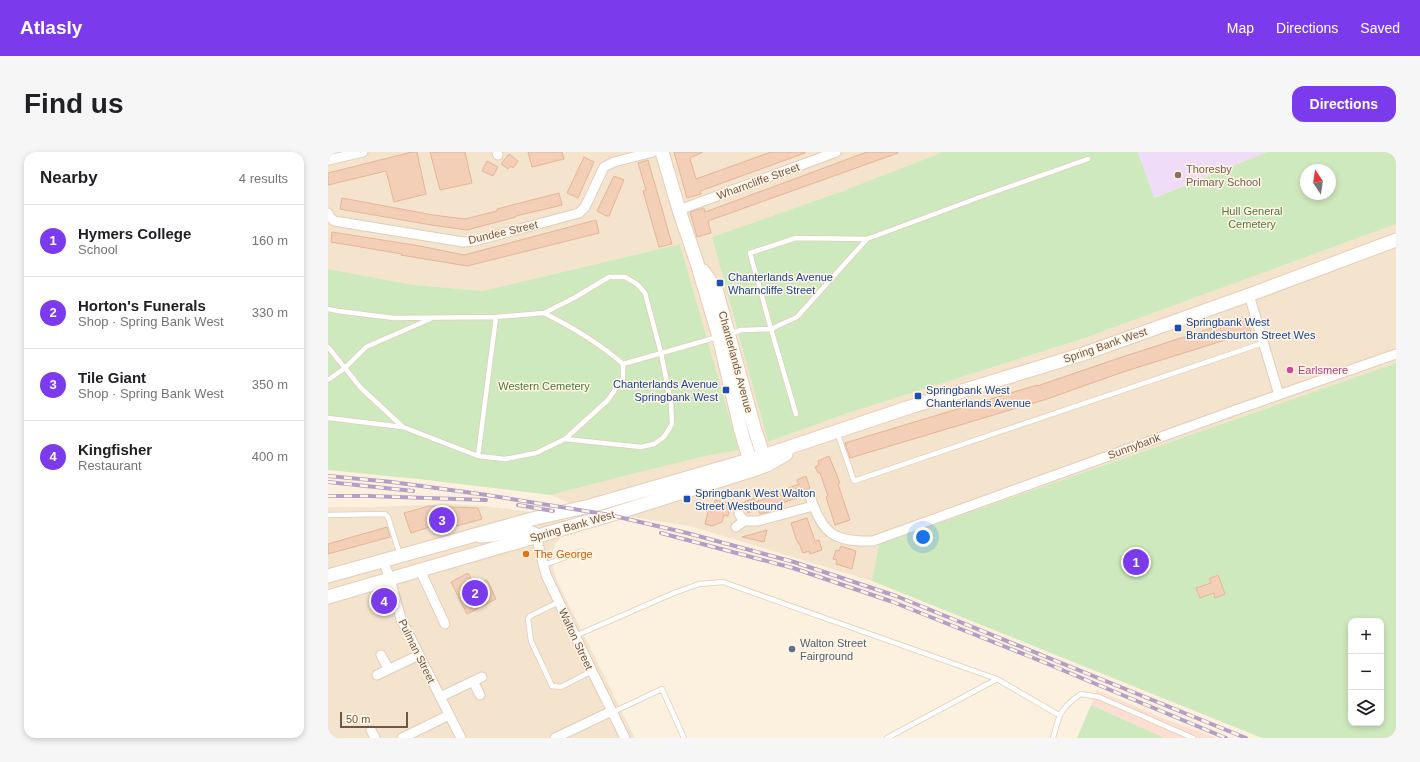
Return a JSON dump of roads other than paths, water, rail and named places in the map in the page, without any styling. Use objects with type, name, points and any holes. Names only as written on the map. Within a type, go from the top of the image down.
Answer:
[{"type":"street","points":[[328,160],[364,152]]},
{"type":"street","name":"Dundee Street","points":[[328,213],[334,221],[463,242],[474,241],[579,213],[585,207],[604,167],[614,162],[653,152]]},
{"type":"street","name":"Chanterlands Avenue","points":[[662,152],[679,210],[697,263],[716,288],[741,431],[758,463]]},
{"type":"street","name":"Wharncliffe Street","points":[[679,210],[836,152]]},
{"type":"street","name":"Spring Bank West","points":[[328,597],[618,513],[758,463],[811,440],[910,407],[1083,354],[1249,295],[1396,240]]},
{"type":"street","points":[[1249,295],[1279,395]]},
{"type":"street","name":"Sunnybank","points":[[813,506],[820,522],[828,532],[842,539],[874,541],[1396,354]]},
{"type":"street","name":"Spring Bank West","points":[[328,576],[532,519],[590,506],[758,463]]},
{"type":"street","points":[[736,527],[741,518],[758,521],[813,506],[810,496]]},
{"type":"street","points":[[459,540],[492,537],[528,530],[535,532],[536,536]]},
{"type":"street","name":"Walton Street","points":[[536,536],[546,575],[625,738]]},
{"type":"street","name":"Pulman Street","points":[[383,560],[401,619],[461,738]]},
{"type":"street","points":[[420,570],[445,624]]},
{"type":"street","points":[[381,655],[388,668]]},
{"type":"street","points":[[377,675],[388,668],[419,655]]},
{"type":"street","points":[[440,697],[482,677]]},
{"type":"street","points":[[473,681],[480,695]]},
{"type":"street","points":[[555,738],[612,712]]},
{"type":"street","points":[[402,738],[449,715]]},
{"type":"lane","points":[[796,414],[750,253],[796,238],[867,239],[1088,159]]},
{"type":"lane","points":[[623,364],[741,330],[771,329],[797,317],[867,239]]},
{"type":"lane","points":[[328,309],[394,318],[496,317],[544,313],[574,298],[609,276],[625,277],[637,284],[645,293],[661,353],[671,403],[672,424],[664,437],[654,444],[641,447],[565,439]]},
{"type":"lane","points":[[544,313],[570,326],[593,341],[623,364]]},
{"type":"lane","points":[[478,456],[496,317]]},
{"type":"lane","points":[[328,380],[345,368],[366,347],[431,318]]},
{"type":"lane","points":[[836,432],[854,481],[1263,343]]},
{"type":"lane","points":[[328,347],[361,388],[403,427]]},
{"type":"lane","points":[[328,418],[403,427],[478,456],[505,459],[536,453],[565,439],[608,400],[623,378],[623,364]]},
{"type":"lane","points":[[328,515],[385,514],[388,517],[400,555]]},
{"type":"lane","points":[[544,566],[582,551]]},
{"type":"lane","points":[[575,636],[674,593],[699,584],[723,582],[997,679],[1059,715]]},
{"type":"lane","points":[[559,602],[530,616],[528,619],[531,641],[552,686],[561,687],[592,671]]},
{"type":"lane","points":[[887,738],[997,679]]},
{"type":"lane","points":[[612,712],[662,690],[684,738]]},
{"type":"lane","points":[[1053,738],[1059,715],[1070,701],[1080,694],[1099,697],[1193,738]]},
{"type":"railway","points":[[328,476],[392,482],[487,495],[610,515],[687,533],[794,562],[896,596],[1246,738]]},
{"type":"railway","points":[[328,482],[413,491]]},
{"type":"railway","points":[[328,496],[486,500]]},
{"type":"railway","points":[[518,505],[553,511]]},
{"type":"railway","points":[[661,533],[793,568],[893,602],[1031,657],[1226,738]]},
{"type":"place","name":"Thoresby Primary School","points":[[1178,175]]},
{"type":"place","name":"Chanterlands Avenue Wharncliffe Street","points":[[720,283]]},
{"type":"place","name":"Springbank West Brandesburton Street Wes","points":[[1178,328]]},
{"type":"place","name":"Earlsmere","points":[[1290,370]]},
{"type":"place","name":"Chanterlands Avenue Springbank West","points":[[726,390]]},
{"type":"place","name":"Springbank West Chanterlands Avenue","points":[[918,396]]},
{"type":"place","name":"Springbank West Walton Street Westbound","points":[[687,499]]},
{"type":"place","name":"Tile Giant","points":[[442,520]]},
{"type":"place","name":"The George","points":[[526,554]]},
{"type":"place","name":"Hymers College","points":[[1136,562]]},
{"type":"place","name":"Horton's Funerals","points":[[475,593]]},
{"type":"place","name":"Kingfisher","points":[[384,601]]},
{"type":"place","name":"Walton Street Fairground","points":[[792,649]]},
{"type":"park label","name":"Hull General Cemetery","points":[[1252,217]]},
{"type":"park label","name":"Western Cemetery","points":[[544,386]]}]
